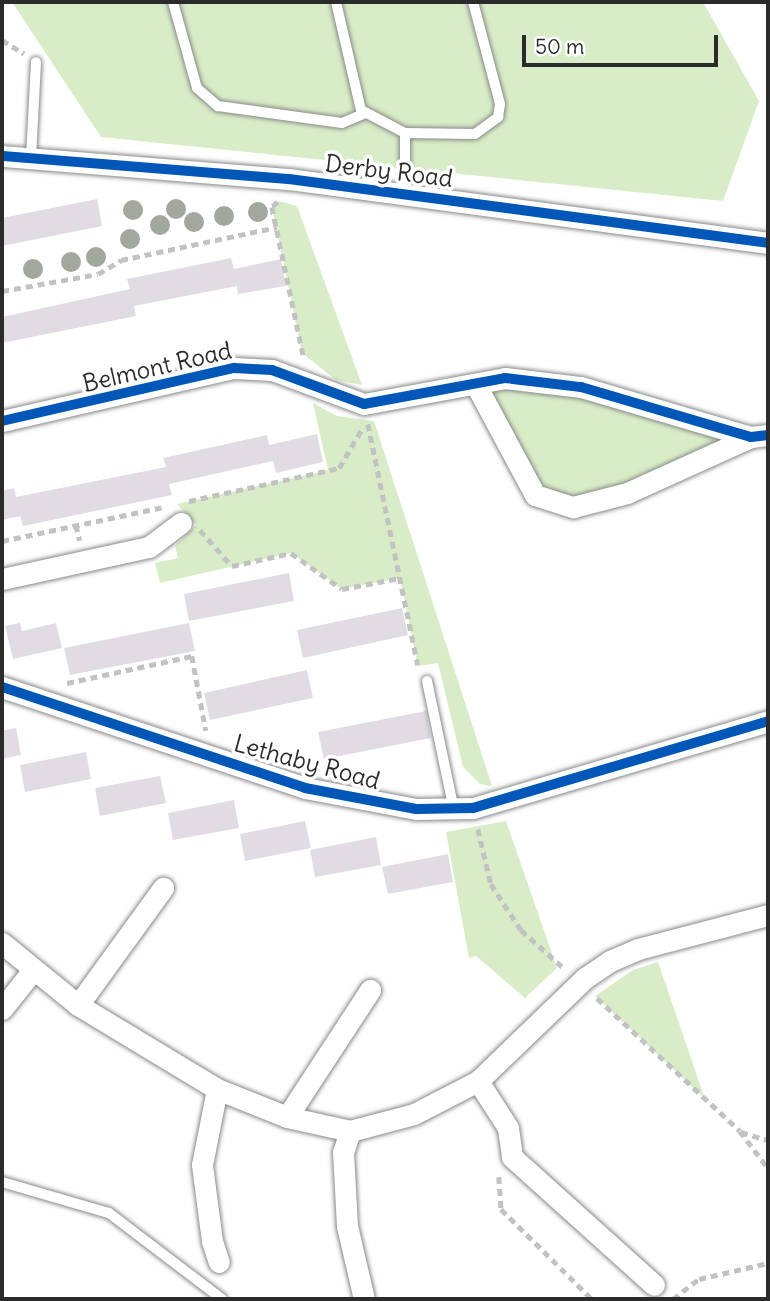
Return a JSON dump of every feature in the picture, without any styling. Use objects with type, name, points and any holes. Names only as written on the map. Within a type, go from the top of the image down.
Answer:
[{"type":"street","name":"Derby Road","points":[[2,156],[289,179],[768,243]]},
{"type":"street","name":"Belmont Road","points":[[2,421],[234,368],[272,370],[365,404],[476,386],[505,378],[581,387],[760,436]]},
{"type":"street","name":"Belmont Road","points":[[476,386],[535,495],[573,507],[626,493],[760,436]]},
{"type":"street","points":[[2,579],[149,547],[189,524]]},
{"type":"street","name":"Lethaby Road","points":[[2,687],[306,788],[379,804],[463,809],[768,721]]},
{"type":"street","points":[[78,1005],[163,888]]},
{"type":"street","points":[[2,943],[78,1005],[217,1088],[287,1117],[349,1131],[414,1114],[478,1081],[581,983],[610,961],[638,949],[768,915]]},
{"type":"street","points":[[2,1009],[33,970]]},
{"type":"street","points":[[287,1117],[370,990]]},
{"type":"street","points":[[478,1081],[508,1128],[512,1157],[654,1286]]},
{"type":"street","points":[[217,1088],[202,1165],[212,1241],[219,1262]]},
{"type":"street","points":[[349,1131],[343,1152],[347,1226],[364,1299]]},
{"type":"lane","points":[[173,2],[197,88],[218,106],[342,123],[366,113]]},
{"type":"lane","points":[[336,2],[355,91],[366,113],[405,133],[475,134],[498,117],[500,104],[473,2]]},
{"type":"lane","points":[[31,158],[36,62]]},
{"type":"lane","points":[[405,133],[405,194]]},
{"type":"lane","points":[[427,681],[463,809]]},
{"type":"lane","points":[[2,1182],[84,1202],[109,1213],[222,1299]]},
{"type":"path","points":[[2,40],[36,62]]},
{"type":"path","points":[[289,179],[286,195],[272,207],[308,384]]},
{"type":"path","points":[[2,291],[98,274],[121,260],[277,227]]},
{"type":"path","points":[[2,541],[339,468],[367,418],[418,666],[427,681]]},
{"type":"path","points":[[189,524],[232,566],[291,553],[342,589],[400,578]]},
{"type":"path","points":[[51,703],[60,685],[192,656],[211,756]]},
{"type":"path","points":[[463,809],[491,884],[521,930],[740,1131],[768,1168]]},
{"type":"path","points":[[740,1131],[768,1140]]},
{"type":"path","points":[[499,1167],[501,1209],[592,1299]]},
{"type":"path","points":[[673,1299],[699,1279],[768,1264]]},
{"type":"green space","points":[[12,2],[703,2],[759,101],[723,201],[101,137]]},
{"type":"green space","points":[[279,201],[297,206],[362,385],[336,380],[302,353],[272,207]]},
{"type":"green space","points":[[505,379],[749,437],[572,506],[536,495],[477,386]]},
{"type":"green space","points":[[313,403],[337,416],[374,421],[492,786],[480,784],[463,767],[438,663],[418,666],[400,578],[342,589],[291,553],[160,583],[155,563],[178,558],[175,546],[196,525],[177,504],[328,470]]},
{"type":"green space","points":[[506,821],[557,968],[525,998],[476,956],[469,958],[446,832]]},
{"type":"green space","points":[[658,962],[705,1099],[595,996],[633,970]]},
{"type":"building","points":[[97,199],[102,226],[2,246],[2,218]]},
{"type":"building","points":[[231,258],[234,269],[281,259],[286,286],[238,294],[237,286],[134,306],[136,316],[2,343],[2,317],[130,289],[127,279]]},
{"type":"building","points":[[317,434],[323,462],[276,473],[273,461],[169,484],[172,495],[23,526],[20,516],[2,520],[2,491],[14,488],[16,497],[166,467],[163,458],[267,435],[269,445]]},
{"type":"building","points":[[289,573],[294,601],[189,621],[184,594]]},
{"type":"building","points":[[402,608],[408,635],[303,658],[297,630]]},
{"type":"building","points":[[20,623],[22,631],[56,623],[62,648],[13,659],[5,626]]},
{"type":"building","points":[[189,623],[195,651],[70,675],[64,648]]},
{"type":"building","points":[[307,670],[313,698],[210,720],[204,693]]},
{"type":"building","points":[[426,711],[431,738],[324,759],[318,732]]},
{"type":"building","points":[[16,728],[21,755],[2,759],[2,731]]},
{"type":"building","points":[[86,752],[91,779],[25,792],[20,765]]},
{"type":"building","points":[[160,776],[166,803],[100,816],[95,788]]},
{"type":"building","points":[[234,800],[239,828],[173,840],[168,813]]},
{"type":"building","points":[[305,821],[311,848],[245,861],[240,834]]},
{"type":"building","points":[[376,837],[381,865],[315,877],[310,850]]},
{"type":"building","points":[[448,854],[453,882],[388,894],[382,867]]},
{"type":"cycle path","points":[[2,156],[289,179],[768,243]]},
{"type":"cycle path","points":[[2,421],[234,368],[272,370],[364,404],[505,378],[581,387],[751,437],[768,435]]},
{"type":"cycle path","points":[[2,687],[305,788],[416,809],[473,808],[768,721]]}]
